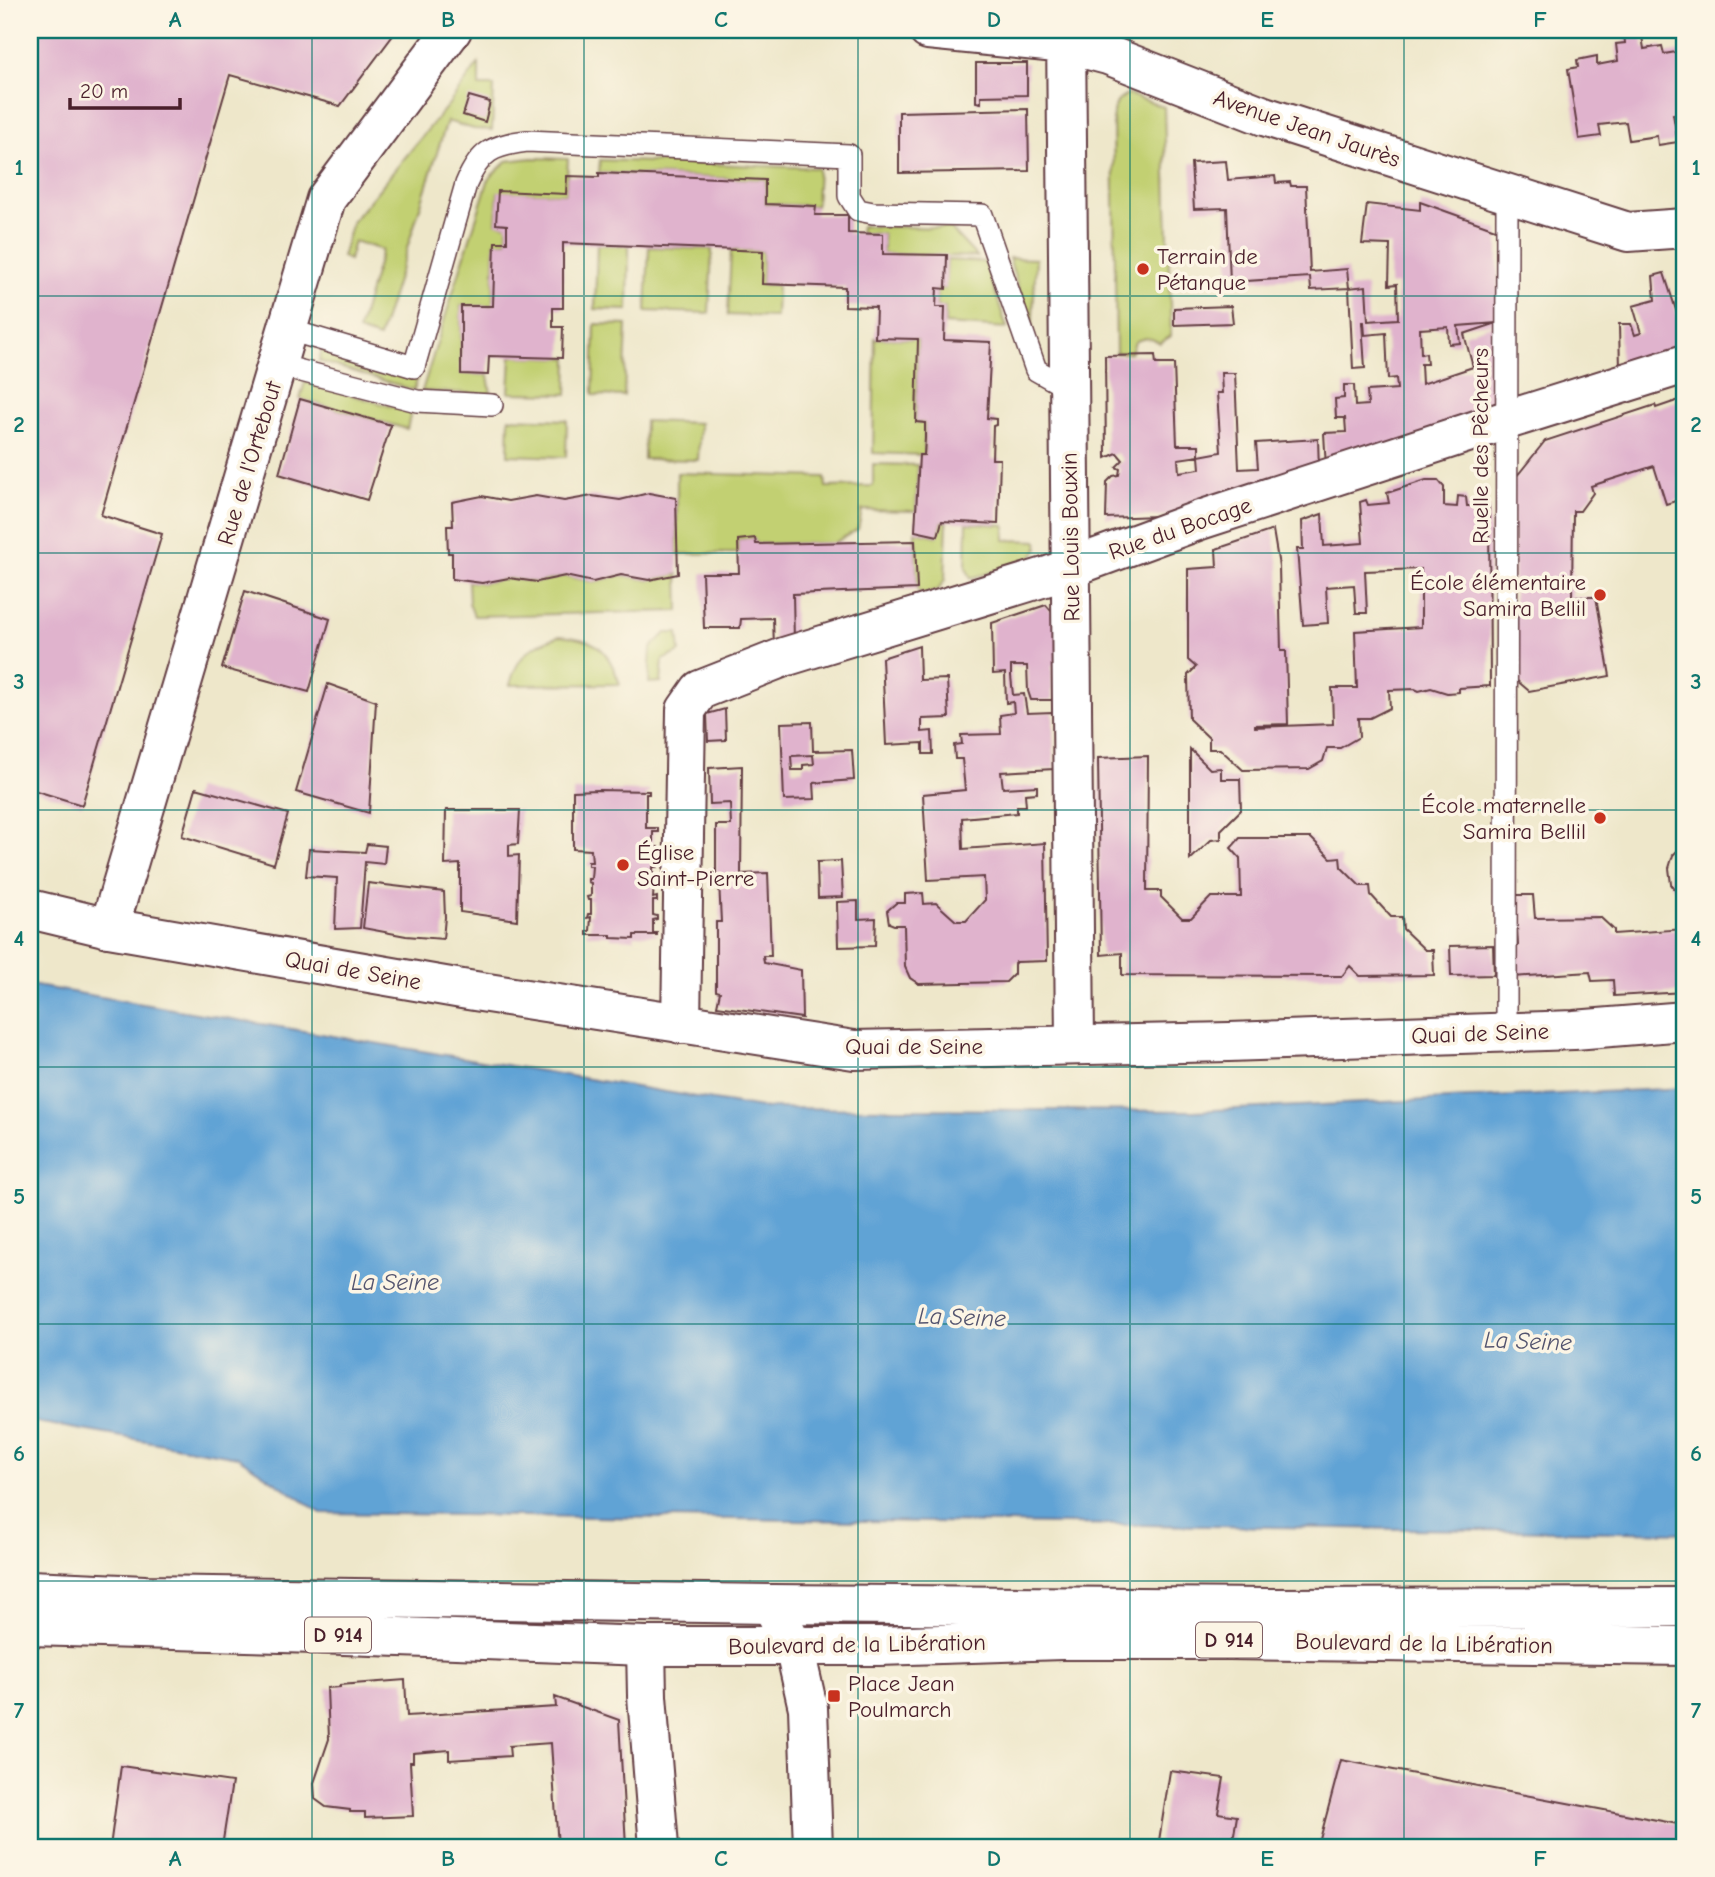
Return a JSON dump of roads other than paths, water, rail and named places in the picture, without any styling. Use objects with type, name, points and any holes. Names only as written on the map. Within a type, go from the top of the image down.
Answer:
[{"type":"street","name":"Rue de l'Ortebout","points":[[109,928],[326,199],[452,30]]},
{"type":"street","name":"Avenue Jean Jaurès","points":[[928,30],[1066,37],[1264,116],[1507,195],[1628,232],[1685,228]]},
{"type":"street","name":"Rue Louis Bouxin","points":[[1066,37],[1075,1044]]},
{"type":"street","name":"Rue du Bocage","points":[[681,1024],[686,710],[700,690],[784,657],[1070,567],[1200,520],[1685,365]]},
{"type":"street","name":"Quai de Seine","points":[[30,909],[109,928],[462,989],[854,1049],[1229,1042],[1574,1030],[1685,1021]]},
{"type":"street","name":"Boulevard de la Libération","points":[[30,1590],[145,1595],[771,1604],[1270,1608],[1685,1607]]},
{"type":"street","points":[[659,1847],[647,1696],[646,1646],[673,1601]]},
{"type":"street","points":[[771,1604],[794,1646],[808,1708],[813,1847]]},
{"type":"street","name":"Boulevard de la Libération","points":[[30,1626],[646,1646],[852,1646],[1062,1640],[1685,1646]]},
{"type":"street","points":[[803,1688],[822,1664],[852,1646]]},
{"type":"lane","points":[[283,348],[414,367],[466,184],[474,166],[485,153],[503,144],[527,141],[849,155],[849,195],[858,210],[982,215],[1036,370],[1068,388]]},
{"type":"lane","name":"Ruelle des Pêcheurs","points":[[1506,1032],[1507,195]]},
{"type":"lane","points":[[283,348],[417,401],[492,405]]},
{"type":"water","name":"La Seine","points":[[30,985],[761,1108],[1193,1111],[1685,1088],[1685,1533],[321,1513],[238,1457],[30,1421]]},
{"type":"place","name":"Terrain de Pétanque","points":[[1143,269]]},
{"type":"place","name":"École élémentaire Samira Bellil","points":[[1600,595]]},
{"type":"place","name":"École maternelle Samira Bellil","points":[[1600,818]]},
{"type":"place","name":"Église Saint-Pierre","points":[[623,865]]},
{"type":"place","name":"Place Jean Poulmarch","points":[[834,1696]]}]
